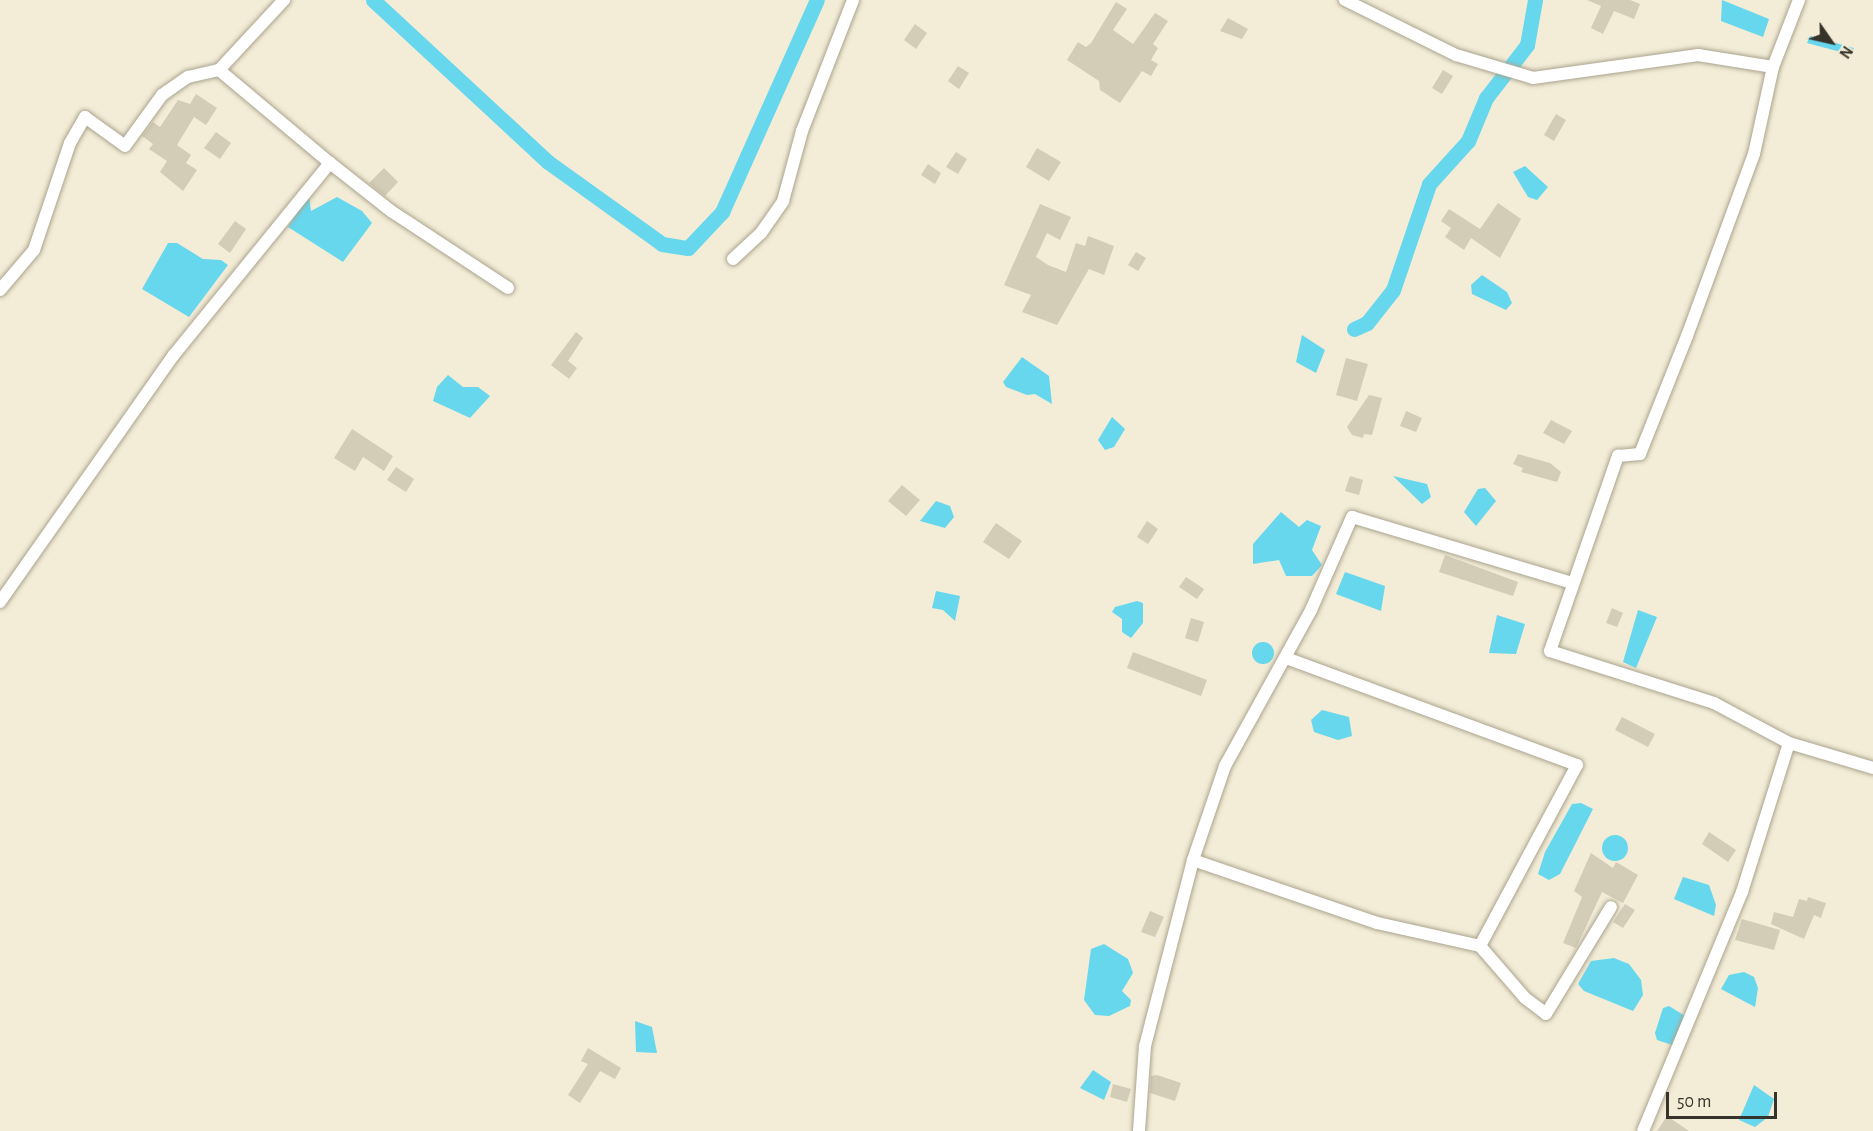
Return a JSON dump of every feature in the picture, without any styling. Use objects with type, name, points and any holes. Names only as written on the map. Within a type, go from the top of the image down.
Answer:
[{"type":"street","points":[[0,290],[34,250],[70,143],[85,117],[125,146],[162,95],[188,77],[219,70],[284,0]]},
{"type":"street","points":[[734,259],[761,233],[783,201],[802,131],[853,0]]},
{"type":"street","points":[[1345,0],[1456,55],[1533,78],[1698,56],[1773,67]]},
{"type":"street","points":[[1799,0],[1773,67],[1754,154],[1652,426],[1640,454],[1618,456],[1582,566],[1572,583],[1550,651],[1714,703],[1789,743],[1873,768]]},
{"type":"street","points":[[219,70],[391,211],[508,288]]},
{"type":"street","points":[[0,602],[180,347],[330,163]]},
{"type":"street","points":[[1139,1131],[1145,1046],[1193,860],[1225,766],[1286,658],[1352,517],[1572,583]]},
{"type":"street","points":[[1286,658],[1577,765],[1480,946]]},
{"type":"street","points":[[1643,1131],[1742,892],[1789,743]]},
{"type":"street","points":[[1193,860],[1377,923],[1480,946],[1525,998],[1546,1014],[1611,907]]},
{"type":"water","points":[[1722,0],[1769,19],[1763,37],[1721,21]]},
{"type":"water","points":[[1810,36],[1854,48],[1852,55],[1807,43]]},
{"type":"water","points":[[1525,166],[1548,187],[1537,200],[1528,197],[1513,172]]},
{"type":"water","points":[[309,195],[311,211],[337,197],[362,211],[372,223],[343,262],[288,227]]},
{"type":"water","points":[[168,243],[177,243],[203,259],[221,260],[228,265],[189,317],[142,289]]},
{"type":"water","points":[[1482,275],[1507,292],[1512,303],[1506,310],[1472,294],[1471,285]]},
{"type":"water","points":[[1302,335],[1325,350],[1316,373],[1296,362]]},
{"type":"water","points":[[1022,357],[1049,376],[1052,404],[1035,394],[1027,395],[1006,387],[1003,382]]},
{"type":"water","points":[[448,375],[463,387],[478,387],[490,396],[470,418],[433,401],[437,387]]},
{"type":"water","points":[[1112,417],[1125,429],[1114,447],[1105,450],[1098,440]]},
{"type":"water","points":[[1393,476],[1427,484],[1431,497],[1422,504]]},
{"type":"water","points":[[1485,488],[1496,501],[1476,526],[1464,512],[1478,489]]},
{"type":"water","points":[[936,501],[950,506],[954,517],[945,528],[920,521]]},
{"type":"water","points":[[1281,512],[1299,527],[1307,520],[1321,526],[1312,550],[1322,565],[1312,576],[1286,576],[1279,560],[1253,564],[1253,544]]},
{"type":"water","points":[[1345,572],[1385,586],[1381,611],[1336,594]]},
{"type":"water","points":[[936,591],[960,596],[955,621],[943,610],[932,608]]},
{"type":"water","points":[[1137,601],[1143,603],[1143,623],[1131,638],[1122,632],[1122,619],[1112,612],[1115,607]]},
{"type":"water","points":[[1638,610],[1657,617],[1636,668],[1623,662]]},
{"type":"water","points":[[1497,615],[1525,624],[1516,654],[1489,653]]},
{"type":"water","points":[[1263,642],[1271,645],[1274,653],[1271,661],[1263,664],[1255,661],[1252,653],[1255,645]]},
{"type":"water","points":[[1322,710],[1349,717],[1352,736],[1338,740],[1314,732],[1311,720]]},
{"type":"water","points":[[1581,803],[1593,809],[1560,874],[1549,880],[1538,874],[1545,852],[1572,804]]},
{"type":"water","points":[[1615,835],[1624,839],[1628,848],[1624,857],[1615,861],[1606,857],[1602,848],[1606,839]]},
{"type":"water","points":[[1683,877],[1709,885],[1716,905],[1714,916],[1674,899]]},
{"type":"water","points":[[1104,944],[1128,959],[1133,973],[1122,991],[1131,1000],[1130,1006],[1109,1016],[1095,1015],[1084,1000],[1091,949]]},
{"type":"water","points":[[1614,958],[1629,964],[1641,980],[1643,995],[1633,1011],[1584,991],[1578,984],[1591,961]]},
{"type":"water","points":[[1744,972],[1754,977],[1758,988],[1755,1007],[1721,989],[1729,975]]},
{"type":"water","points":[[1669,1006],[1685,1016],[1672,1045],[1657,1040],[1655,1033],[1663,1008]]},
{"type":"water","points":[[635,1021],[652,1027],[657,1053],[636,1052]]},
{"type":"water","points":[[1093,1070],[1111,1082],[1104,1100],[1080,1088]]},
{"type":"water","points":[[1754,1085],[1774,1099],[1768,1117],[1755,1127],[1739,1120]]},
{"type":"building","points":[[1587,0],[1630,0],[1640,4],[1634,19],[1614,11],[1603,34],[1591,28],[1601,6]]},
{"type":"building","points":[[1116,2],[1127,9],[1113,30],[1133,44],[1155,13],[1168,21],[1153,44],[1158,48],[1151,60],[1158,64],[1151,76],[1142,71],[1120,103],[1100,90],[1099,81],[1067,60],[1078,42],[1086,47],[1091,43]]},
{"type":"building","points":[[1228,18],[1248,29],[1242,39],[1220,31]]},
{"type":"building","points":[[915,24],[927,33],[916,49],[904,40]]},
{"type":"building","points":[[958,66],[969,73],[959,89],[948,81]]},
{"type":"building","points":[[1443,70],[1453,76],[1442,94],[1432,88]]},
{"type":"building","points":[[196,94],[217,108],[206,125],[194,117],[177,145],[191,155],[186,163],[197,170],[183,191],[160,172],[167,161],[149,149],[153,144],[142,136],[153,122],[160,127],[178,100],[190,104]]},
{"type":"building","points":[[1556,114],[1566,120],[1554,141],[1544,135]]},
{"type":"building","points":[[216,132],[231,143],[220,159],[204,148]]},
{"type":"building","points":[[1037,148],[1061,162],[1049,181],[1026,167]]},
{"type":"building","points":[[956,152],[967,159],[958,174],[946,167]]},
{"type":"building","points":[[928,164],[941,173],[935,184],[921,175]]},
{"type":"building","points":[[384,168],[398,182],[385,196],[369,183]]},
{"type":"building","points":[[1498,203],[1521,219],[1500,258],[1471,238],[1464,250],[1445,237],[1451,228],[1441,221],[1449,209],[1480,229]]},
{"type":"building","points":[[1040,204],[1071,217],[1060,240],[1047,233],[1036,257],[1048,265],[1066,272],[1076,243],[1085,246],[1088,236],[1114,246],[1104,275],[1089,269],[1057,325],[1022,312],[1031,295],[1004,285]]},
{"type":"building","points":[[235,221],[246,229],[230,253],[218,244]]},
{"type":"building","points":[[1136,252],[1146,258],[1138,271],[1128,265]]},
{"type":"building","points":[[576,332],[583,338],[568,361],[577,368],[569,379],[551,365]]},
{"type":"building","points":[[1346,358],[1368,364],[1357,401],[1336,395]]},
{"type":"building","points":[[1369,395],[1382,398],[1372,435],[1364,434],[1363,438],[1352,435],[1347,427]]},
{"type":"building","points":[[1406,411],[1422,418],[1416,432],[1400,426]]},
{"type":"building","points":[[1551,420],[1572,431],[1564,444],[1543,433]]},
{"type":"building","points":[[352,429],[393,456],[384,471],[363,457],[355,471],[334,458]]},
{"type":"building","points":[[1518,454],[1550,463],[1561,472],[1557,482],[1521,472],[1523,468],[1513,464]]},
{"type":"building","points":[[396,467],[414,479],[406,492],[387,480]]},
{"type":"building","points":[[1350,476],[1363,480],[1359,495],[1345,491]]},
{"type":"building","points":[[902,485],[920,500],[906,516],[888,501]]},
{"type":"building","points":[[1147,521],[1158,529],[1148,544],[1137,537]]},
{"type":"building","points":[[996,523],[1022,541],[1009,559],[983,542]]},
{"type":"building","points":[[1445,555],[1518,582],[1513,596],[1439,572]]},
{"type":"building","points":[[1186,577],[1204,589],[1197,599],[1179,587]]},
{"type":"building","points":[[1612,608],[1623,613],[1617,627],[1606,623]]},
{"type":"building","points":[[1191,618],[1204,622],[1198,642],[1185,638]]},
{"type":"building","points":[[1133,652],[1207,680],[1201,696],[1127,668]]},
{"type":"building","points":[[1622,717],[1655,734],[1648,747],[1615,730]]},
{"type":"building","points":[[1709,832],[1736,850],[1728,862],[1702,844]]},
{"type":"building","points":[[1591,853],[1613,868],[1616,862],[1638,875],[1623,903],[1602,892],[1576,948],[1563,943],[1582,897],[1574,891]]},
{"type":"building","points":[[1808,897],[1826,903],[1821,918],[1814,915],[1804,939],[1771,924],[1774,912],[1793,917],[1799,899],[1807,901]]},
{"type":"building","points":[[1625,904],[1635,910],[1623,928],[1613,922]]},
{"type":"building","points":[[1150,911],[1164,917],[1155,937],[1141,932]]},
{"type":"building","points":[[1742,919],[1780,930],[1774,950],[1735,940]]},
{"type":"building","points":[[588,1048],[621,1068],[615,1079],[600,1071],[580,1103],[568,1095],[588,1064],[581,1061]]},
{"type":"building","points":[[1157,1075],[1181,1083],[1175,1101],[1150,1093],[1151,1076]]},
{"type":"building","points":[[1113,1084],[1131,1089],[1127,1102],[1110,1097]]},
{"type":"building","points":[[1667,1116],[1689,1131],[1657,1131]]},
{"type":"waterway","points":[[373,0],[548,162],[662,244],[688,248],[722,212],[817,0]]},
{"type":"waterway","points":[[1354,329],[1367,323],[1393,290],[1429,184],[1468,141],[1486,98],[1527,45],[1535,0]]}]
